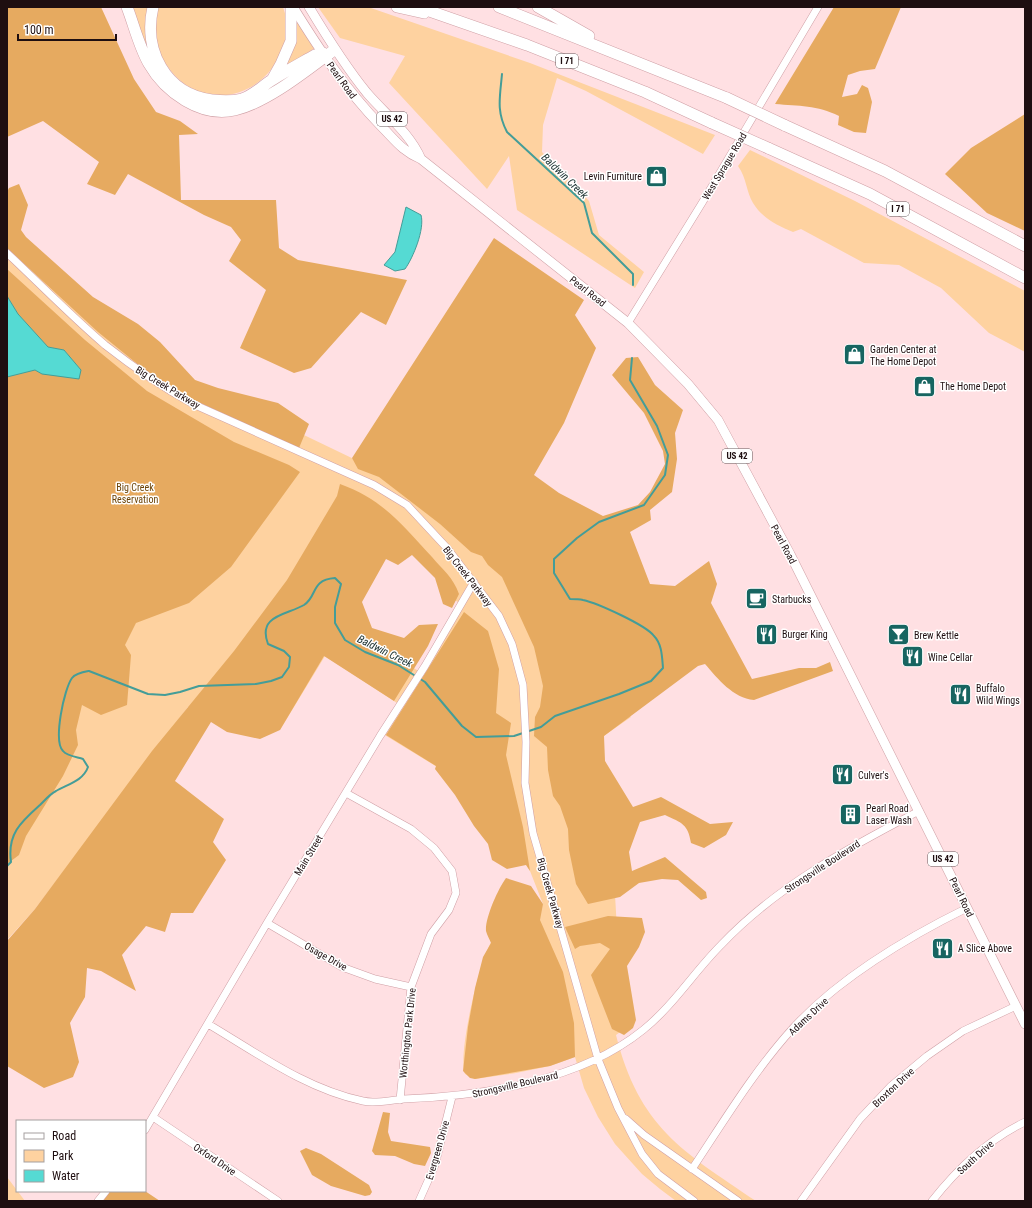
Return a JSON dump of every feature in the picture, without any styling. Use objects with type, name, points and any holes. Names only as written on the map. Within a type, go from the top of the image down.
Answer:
[{"type":"highway","points":[[127,7],[150,66],[178,97],[203,108],[222,111],[235,110],[249,104],[289,82],[324,55],[334,50]]},
{"type":"highway","points":[[153,7],[151,38],[155,58],[165,74],[181,88],[205,99],[230,102],[250,96],[271,80],[315,56],[324,55]]},
{"type":"highway","points":[[271,80],[281,64],[291,41],[292,7]]},
{"type":"highway","points":[[397,7],[458,21]]},
{"type":"highway","name":"I 71","points":[[418,7],[526,45],[645,92],[870,194],[1025,278]]},
{"type":"highway","points":[[499,7],[727,98],[885,171],[1025,246]]},
{"type":"highway","points":[[538,7],[617,53]]},
{"type":"main road","name":"Pearl Road","points":[[292,7],[358,102],[407,153],[421,159],[628,323],[688,384],[718,420],[790,554],[1025,1024]]},
{"type":"main road","name":"Pearl Road","points":[[309,7],[334,50],[368,93],[414,143],[421,159]]},
{"type":"street","name":"West Sprague Road","points":[[628,323],[818,7]]},
{"type":"street","name":"Big Creek Parkway","points":[[7,254],[105,344],[135,368],[174,393],[193,404],[374,486],[407,505],[442,543],[474,582],[499,616],[512,644],[523,685],[526,725],[525,783],[533,833],[598,1059],[623,1116],[642,1154],[658,1174],[694,1201]]},
{"type":"street","name":"Main Street","points":[[146,1128],[267,923],[425,666],[474,582]]},
{"type":"street","name":"Worthington Park Drive","points":[[346,793],[411,828],[434,848],[452,871],[456,893],[449,910],[431,934],[411,987],[400,1100]]},
{"type":"street","name":"Strongsville Boulevard","points":[[208,1024],[307,1083],[335,1094],[366,1102],[452,1098],[550,1077],[598,1059],[642,1030],[677,996],[721,944],[775,897],[797,880],[854,845],[919,811]]},
{"type":"street","name":"Adams Drive","points":[[692,1169],[746,1088],[794,1027],[862,970],[926,928],[967,908]]},
{"type":"street","name":"Osage Drive","points":[[267,923],[342,967],[375,979],[411,987]]},
{"type":"street","name":"Broxton Drive","points":[[801,1201],[860,1120],[891,1086],[927,1056],[963,1031],[1016,1006]]},
{"type":"street","name":"Evergreen Drive","points":[[419,1201],[435,1165],[452,1098]]},
{"type":"street","name":"Big Creek Parkway","points":[[623,1116],[644,1135],[738,1201]]},
{"type":"street","name":"Oxford Drive","points":[[153,1117],[278,1201]]},
{"type":"street","name":"South Drive","points":[[932,1201],[971,1157],[1004,1132],[1025,1122]]},
{"type":"street","points":[[98,1201],[105,1192]]},
{"type":"green space","points":[[7,7],[101,7],[134,79],[156,112],[180,121],[198,134],[179,135],[181,200],[276,200],[279,248],[298,260],[407,280],[386,325],[361,312],[311,368],[294,373],[240,348],[266,290],[229,261],[241,240],[231,227],[204,215],[128,174],[115,195],[87,184],[99,162],[43,121],[7,137]]},
{"type":"green space","points":[[129,7],[150,7],[153,62]]},
{"type":"green space","points":[[158,7],[283,7],[288,25],[288,32],[279,57],[269,72],[256,84],[242,91],[226,95],[210,95],[195,90],[180,81],[162,59],[154,38]]},
{"type":"green space","points":[[318,7],[368,7],[530,63],[715,135],[703,154],[586,91],[557,78],[543,125],[542,152],[589,201],[599,235],[644,272],[635,288],[517,210],[509,156],[487,189],[389,83],[405,56],[340,38]]},
{"type":"green space","points":[[834,7],[901,7],[875,69],[860,71],[848,75],[842,97],[857,94],[862,85],[868,88],[872,102],[866,133],[854,132],[838,125],[839,116],[831,112],[808,107],[775,104]]},
{"type":"green space","points":[[295,18],[315,48],[284,67]]},
{"type":"green space","points":[[1025,114],[1025,231],[987,213],[945,174],[971,148]]},
{"type":"green space","points":[[750,150],[855,201],[1025,291],[1025,352],[989,333],[941,288],[899,265],[864,263],[801,229],[793,232],[776,224],[766,217],[753,203],[738,166]]},
{"type":"green space","points":[[19,184],[28,205],[21,230],[26,237],[93,297],[138,324],[160,342],[195,380],[218,388],[278,403],[309,424],[299,448],[185,396],[146,371],[98,332],[7,248],[7,192],[9,188]]},
{"type":"green space","name":"Big Creek Reservation","points":[[7,229],[195,380],[231,400],[358,461],[475,546],[631,717],[598,740],[608,770],[617,930],[634,1022],[616,1035],[637,1093],[651,1115],[667,1134],[685,1151],[706,1167],[756,1201],[676,1201],[660,1189],[642,1174],[615,1144],[598,1117],[584,1088],[575,1057],[550,1066],[516,1073],[475,1079],[465,1074],[463,1064],[464,1048],[471,1006],[476,985],[488,949],[496,935],[543,904],[530,871],[516,847],[442,770],[383,734],[400,705],[325,656],[280,730],[242,706],[188,707],[35,909],[7,940]],"holes":[[[398,532],[453,599],[461,604],[420,672],[345,624]]]},
{"type":"green space","points":[[494,238],[584,300],[575,315],[596,348],[564,423],[534,475],[559,493],[603,516],[638,505],[650,492],[665,464],[663,451],[644,413],[612,375],[626,358],[638,357],[655,385],[683,410],[675,433],[677,459],[672,492],[650,510],[651,520],[630,532],[650,584],[675,586],[709,561],[717,584],[711,603],[752,679],[799,668],[816,668],[830,662],[833,671],[754,700],[739,696],[726,687],[705,664],[698,666],[604,736],[605,761],[633,807],[661,797],[710,824],[733,822],[726,835],[704,848],[691,843],[686,828],[676,820],[665,815],[640,822],[629,852],[632,871],[665,857],[706,892],[707,898],[701,900],[678,880],[662,879],[639,883],[620,897],[588,904],[576,884],[569,850],[568,829],[560,806],[553,796],[548,770],[547,747],[534,736],[535,717],[540,707],[543,686],[534,647],[502,577],[488,565],[482,556],[471,552],[440,524],[379,477],[358,469],[352,458]]},
{"type":"green space","points":[[7,269],[85,340],[147,391],[234,442],[289,465],[300,472],[231,567],[189,603],[136,623],[125,645],[131,655],[127,705],[101,715],[82,705],[76,730],[78,745],[63,776],[26,836],[19,855],[7,864],[7,377],[35,370],[42,374],[81,370],[64,350],[48,347],[18,314],[7,296]]},
{"type":"green space","points":[[340,484],[369,498],[391,514],[447,574],[457,588],[459,594],[452,608],[443,604],[435,578],[412,555],[398,565],[386,559],[362,602],[372,628],[404,638],[419,625],[438,624],[428,646],[394,701],[324,656],[280,730],[260,739],[227,732],[211,722],[175,781],[224,819],[213,842],[226,860],[193,913],[171,913],[165,932],[146,926],[122,955],[136,991],[101,971],[87,968],[85,997],[70,1023],[79,1062],[73,1077],[44,1088],[7,1066],[7,941],[35,909],[152,751],[234,651],[287,580],[337,496]]},
{"type":"green space","points":[[464,612],[488,631],[499,669],[496,713],[511,723],[506,755],[523,827],[530,871],[526,865],[507,869],[492,860],[488,844],[474,826],[455,795],[435,769],[436,766],[386,735]]},
{"type":"green space","points":[[506,878],[531,886],[543,904],[540,920],[563,972],[574,1023],[575,1057],[550,1066],[475,1079],[470,1078],[463,1071],[468,1027],[475,988],[483,957],[491,943],[486,931],[486,925],[496,896]]},
{"type":"green space","points":[[608,916],[642,918],[645,932],[639,947],[627,966],[636,1020],[633,1028],[624,1035],[612,1029],[591,975],[610,949],[600,943],[580,946],[575,949],[565,927]]},
{"type":"green space","points":[[383,1112],[390,1113],[388,1132],[391,1141],[430,1147],[431,1153],[425,1166],[414,1164],[395,1156],[375,1155],[372,1151]]},
{"type":"green space","points":[[306,1148],[321,1154],[369,1185],[372,1192],[370,1195],[365,1196],[331,1186],[312,1175],[300,1151]]},
{"type":"green space","points":[[7,1177],[16,1189],[16,1192],[18,1192],[25,1201],[7,1201]]},
{"type":"green space","points":[[109,1192],[146,1192],[160,1201],[103,1201]]},
{"type":"water","points":[[406,207],[421,215],[422,221],[420,235],[415,251],[405,269],[395,271],[384,265],[395,252]]},
{"type":"water","points":[[7,296],[18,314],[48,347],[64,350],[81,370],[79,379],[42,374],[35,370],[7,377]]},
{"type":"waterway","name":"Baldwin Creek","points":[[502,74],[500,110],[507,132],[584,203],[592,233],[633,274],[633,285]]},
{"type":"waterway","name":"Baldwin Creek","points":[[7,866],[11,862],[10,852],[13,836],[21,823],[52,794],[83,776],[88,767],[83,759],[67,754],[63,751],[60,745],[59,726],[63,703],[69,684],[74,676],[89,671],[148,694],[165,695],[199,686],[256,684],[282,677],[289,667],[290,657],[284,651],[268,644],[266,634],[267,627],[276,617],[304,605],[318,585],[327,579],[335,578],[341,584],[335,607],[335,623],[345,640],[365,652],[398,665],[425,682],[462,726],[476,737],[514,736],[541,727],[555,716],[619,694],[651,681],[663,668],[662,655],[657,639],[642,626],[610,610],[583,600],[570,599],[554,573],[554,559],[577,538],[599,522],[644,505],[665,475],[668,455],[657,426],[630,380],[632,358]]},
{"type":"place","name":"Levin Furniture","points":[[657,176]]},
{"type":"place","name":"Garden Center at The Home Depot","points":[[855,355]]},
{"type":"place","name":"The Home Depot","points":[[924,386]]},
{"type":"place","name":"Starbucks","points":[[756,599]]},
{"type":"place","name":"Burger King","points":[[767,634]]},
{"type":"place","name":"Brew Kettle","points":[[898,635]]},
{"type":"place","name":"Wine Cellar","points":[[912,657]]},
{"type":"place","name":"Buffalo Wild Wings","points":[[960,694]]},
{"type":"place","name":"Culver's","points":[[843,775]]},
{"type":"place","name":"Pearl Road Laser Wash","points":[[850,814]]},
{"type":"place","name":"A Slice Above","points":[[942,948]]}]
